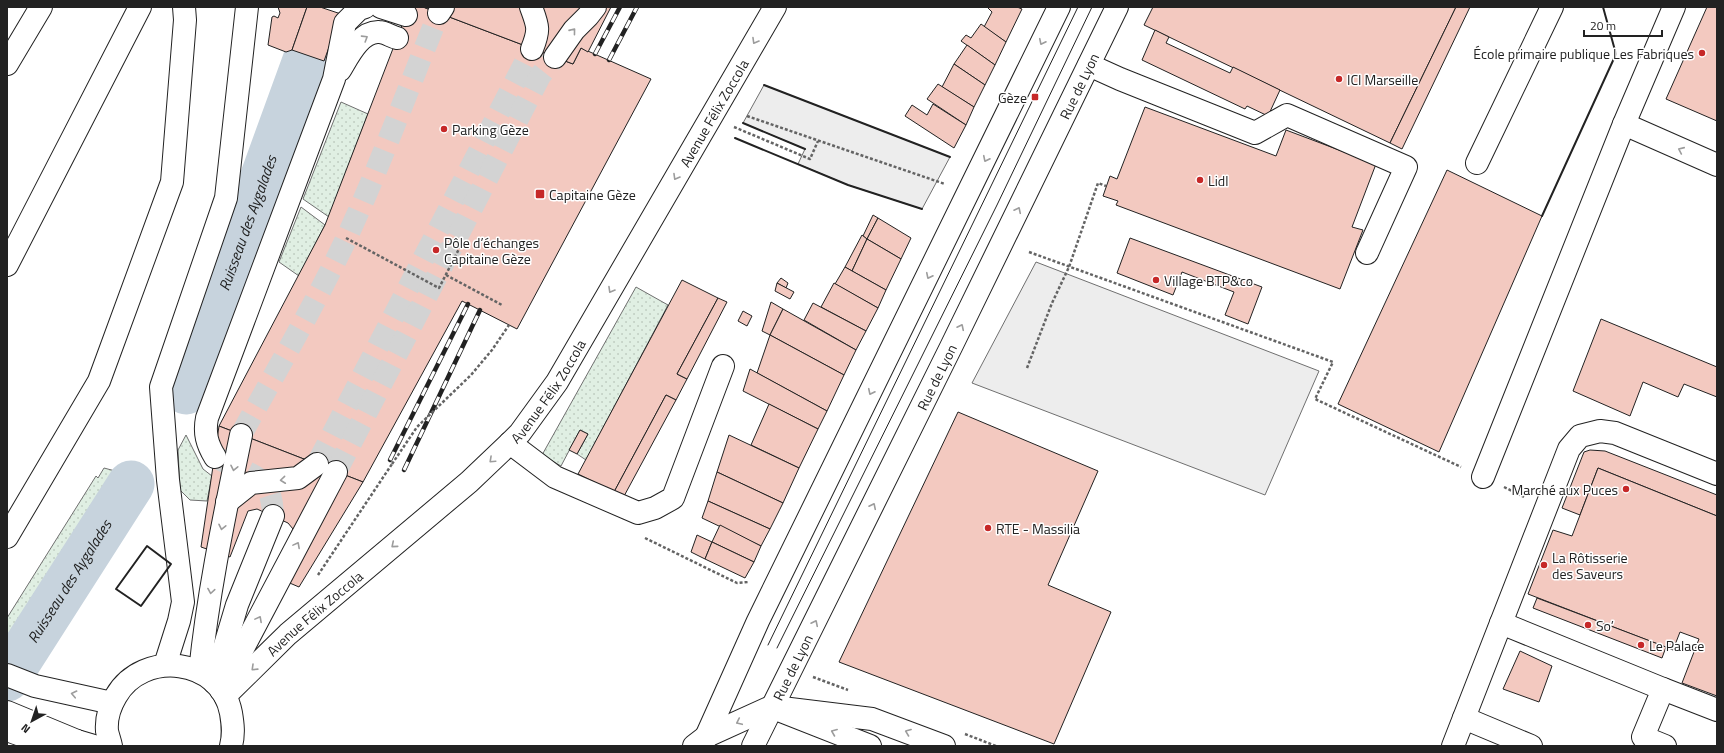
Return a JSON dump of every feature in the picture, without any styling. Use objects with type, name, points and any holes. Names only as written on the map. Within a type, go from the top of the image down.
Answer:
[{"type":"street","points":[[7,64],[41,7]]},
{"type":"street","points":[[7,264],[140,7]]},
{"type":"street","points":[[7,537],[99,381],[172,182],[185,20],[184,7]]},
{"type":"street","points":[[165,665],[179,621],[183,602],[168,480],[161,387],[226,198],[247,7]]},
{"type":"street","points":[[214,457],[206,438],[205,428],[207,418],[334,79],[345,23],[359,9],[365,7]]},
{"type":"street","points":[[381,7],[406,15]]},
{"type":"street","points":[[531,7],[538,22],[537,35],[532,48]]},
{"type":"street","points":[[555,57],[574,30],[595,7]]},
{"type":"street","name":"Avenue Félix Zoccola","points":[[215,685],[288,634],[469,482],[520,433],[557,382],[775,7]]},
{"type":"street","points":[[701,743],[758,621],[969,194],[1059,7]]},
{"type":"street","name":"Rue de Lyon","points":[[753,746],[771,707],[809,636],[1117,7]]},
{"type":"street","points":[[1478,163],[1552,7]]},
{"type":"street","points":[[1483,477],[1624,124],[1674,7]]},
{"type":"street","points":[[334,79],[355,46],[365,36],[379,32],[397,38]]},
{"type":"street","points":[[1089,65],[1256,133],[1287,115],[1406,167],[1367,253]]},
{"type":"street","points":[[1624,124],[1717,165]]},
{"type":"street","points":[[510,443],[555,476],[638,513],[655,508],[672,498],[723,366]]},
{"type":"street","points":[[1453,746],[1569,450],[1580,436],[1600,431],[1615,433],[1717,474]]},
{"type":"street","points":[[215,685],[208,609],[227,502],[242,435]]},
{"type":"street","points":[[215,685],[327,468],[298,478],[251,483],[227,502]]},
{"type":"street","points":[[215,685],[237,605],[273,516]]},
{"type":"street","points":[[1501,623],[1663,690],[1717,710]]},
{"type":"street","points":[[111,746],[107,731],[108,716],[112,703],[122,687],[136,675],[150,668],[165,665],[180,665],[215,685],[230,705],[233,727],[231,746]]},
{"type":"street","points":[[7,675],[35,686],[112,703]]},
{"type":"street","points":[[1663,690],[1641,742],[1665,746]]},
{"type":"street","points":[[701,743],[771,707],[872,718],[944,746]]},
{"type":"street","points":[[771,707],[870,746]]},
{"type":"street","points":[[1464,718],[1531,746]]},
{"type":"street","points":[[10,722],[85,744]]},
{"type":"path","points":[[747,116],[937,181],[969,194]]},
{"type":"path","points":[[739,130],[810,159],[818,141]]},
{"type":"path","points":[[1026,368],[1052,303],[1069,267],[1098,183],[1106,186]]},
{"type":"path","points":[[346,238],[439,288],[460,247]]},
{"type":"path","points":[[1030,252],[1333,362],[1315,399],[1526,497],[1523,505]]},
{"type":"path","points":[[446,275],[502,305]]},
{"type":"path","points":[[317,576],[417,427],[471,376],[492,350],[509,325]]},
{"type":"path","points":[[640,536],[737,583],[753,582]]},
{"type":"green space","points":[[341,102],[368,114],[329,217],[303,199]]},
{"type":"green space","points":[[301,207],[325,225],[299,276],[279,262]]},
{"type":"green space","points":[[636,287],[668,305],[586,460],[577,454],[588,434],[580,430],[561,466],[542,455]]},
{"type":"green space","points":[[186,435],[203,469],[212,476],[207,501],[190,500],[180,490],[178,450]]},
{"type":"green space","points":[[104,468],[119,472],[10,637],[7,635],[7,618],[96,476],[98,478]]},
{"type":"shaded area","points":[[764,85],[950,157],[922,209],[848,185],[798,164],[805,149],[743,123]]},
{"type":"shaded area","points":[[1036,262],[1319,371],[1265,495],[972,383]]},
{"type":"building","points":[[278,7],[307,7],[292,50],[286,52],[268,45],[272,17],[274,16],[278,18],[280,13]]},
{"type":"building","points":[[307,7],[320,7],[341,14],[324,61],[292,50]]},
{"type":"building","name":"Pôle d’échanges Capitaine Gèze","points":[[409,7],[423,7],[573,64],[581,48],[651,79],[517,329],[462,301],[363,482],[219,426],[325,225]]},
{"type":"building","points":[[423,7],[611,7],[588,52],[581,48],[573,64]]},
{"type":"building","points":[[987,7],[1017,7],[1022,9],[1006,42],[984,27],[992,12]]},
{"type":"building","name":"ICI Marseille","points":[[1153,7],[1456,7],[1390,143],[1144,25]]},
{"type":"building","points":[[1456,7],[1470,7],[1402,149],[1390,143]]},
{"type":"building","name":"École primaire publique Les Fabriques","points":[[1707,7],[1717,7],[1717,121],[1666,99]]},
{"type":"building","points":[[981,24],[1006,42],[995,65],[961,41],[966,35],[971,38]]},
{"type":"building","points":[[1155,30],[1169,37],[1166,43],[1230,73],[1233,67],[1280,90],[1268,116],[1247,106],[1245,109],[1142,60]]},
{"type":"building","points":[[967,45],[995,65],[985,85],[954,64]]},
{"type":"building","points":[[954,64],[985,85],[974,107],[942,87]]},
{"type":"building","points":[[938,84],[974,107],[966,125],[927,99]]},
{"type":"building","points":[[933,104],[966,125],[954,148],[905,116],[912,105],[927,115]]},
{"type":"building","points":[[1145,107],[1276,156],[1286,130],[1376,164],[1352,227],[1363,230],[1340,289],[1116,205],[1118,201],[1103,196],[1110,176],[1117,179]]},
{"type":"building","points":[[1447,170],[1542,216],[1439,452],[1338,404]]},
{"type":"building","points":[[873,215],[878,218],[867,239],[863,236]]},
{"type":"building","points":[[878,218],[911,238],[901,259],[867,239]]},
{"type":"building","points":[[862,235],[867,239],[852,271],[845,267]]},
{"type":"building","name":"Village BTP&co","points":[[1130,238],[1262,287],[1248,324],[1225,315],[1234,292],[1182,272],[1173,295],[1117,273]]},
{"type":"building","points":[[867,239],[901,259],[886,290],[852,271]]},
{"type":"building","points":[[845,267],[886,290],[878,308],[835,284]]},
{"type":"building","points":[[781,278],[788,283],[786,288],[777,283]]},
{"type":"building","points":[[682,280],[718,298],[677,374],[687,379],[676,400],[666,395],[614,492],[578,474]]},
{"type":"building","points":[[777,283],[794,292],[790,299],[775,291]]},
{"type":"building","points":[[834,283],[878,308],[866,331],[821,307]]},
{"type":"building","points":[[718,298],[727,302],[687,379],[677,374]]},
{"type":"building","points":[[771,302],[783,309],[770,335],[762,331]]},
{"type":"building","points":[[813,303],[866,331],[856,350],[804,320]]},
{"type":"building","points":[[783,309],[856,350],[844,375],[770,335]]},
{"type":"building","points":[[743,311],[752,316],[747,326],[738,321]]},
{"type":"building","points":[[1601,319],[1717,367],[1717,397],[1684,384],[1678,397],[1643,382],[1630,416],[1573,391]]},
{"type":"building","points":[[770,335],[844,375],[827,411],[757,373]]},
{"type":"building","points":[[750,369],[827,411],[818,429],[743,391]]},
{"type":"building","points":[[666,395],[676,400],[623,498],[614,492]]},
{"type":"building","points":[[769,404],[818,429],[799,468],[751,445]]},
{"type":"building","name":"RTE - Massilia","points":[[958,412],[1098,471],[1048,585],[1111,612],[1054,744],[839,662]]},
{"type":"building","points":[[219,426],[363,482],[299,587],[271,575],[293,529],[288,523],[257,509],[248,511],[230,557],[201,547]]},
{"type":"building","points":[[580,430],[588,434],[577,454],[569,450]]},
{"type":"building","points":[[729,435],[799,468],[783,503],[717,472]]},
{"type":"building","points":[[1590,450],[1605,451],[1717,495],[1717,516],[1598,468],[1580,515],[1562,508],[1584,452]]},
{"type":"building","points":[[1598,468],[1717,516],[1717,696],[1682,683],[1699,639],[1680,632],[1673,650],[1528,594],[1553,530],[1572,536]]},
{"type":"building","points":[[717,472],[783,503],[770,529],[708,501]]},
{"type":"building","points":[[708,501],[770,529],[761,546],[702,518]]},
{"type":"building","points":[[720,525],[761,546],[754,562],[712,542]]},
{"type":"building","points":[[697,535],[712,542],[705,559],[691,552]]},
{"type":"building","points":[[712,542],[754,562],[745,578],[705,559]]},
{"type":"building","points":[[1537,598],[1666,647],[1662,658],[1533,608]]},
{"type":"building","points":[[1520,651],[1552,666],[1539,702],[1503,689]]},
{"type":"waterway","name":"Ruisseau des Aygalades","points":[[186,391],[308,55]]},
{"type":"waterway","name":"Ruisseau des Aygalades","points":[[7,678],[131,484]]},
{"type":"tunnel","points":[[241,435],[309,312],[347,237],[383,154],[439,13]]},
{"type":"tunnel","points":[[317,464],[532,49]]},
{"type":"tunnel","points":[[336,472],[540,76],[555,57]]},
{"type":"tunnel","points":[[218,458],[257,477],[263,483],[272,501],[273,516]]},
{"type":"tram line","points":[[768,645],[1078,7]]},
{"type":"tram line","points":[[777,648],[997,205],[1092,7]]},
{"type":"railway","points":[[595,54],[620,7]]},
{"type":"railway","points":[[609,60],[637,7]]},
{"type":"railway","points":[[390,460],[468,304]]},
{"type":"railway","points":[[404,470],[480,310]]},
{"type":"wall","points":[[1542,216],[1616,54],[1603,7]]},
{"type":"wall","points":[[764,85],[950,157]]},
{"type":"wall","points":[[743,123],[805,149]]},
{"type":"wall","points":[[735,138],[848,185],[922,209]]},
{"type":"wall","points":[[147,546],[171,564],[141,606],[116,589],[147,546]]},
{"type":"place","name":"École primaire publique Les Fabriques","points":[[1702,53]]},
{"type":"place","name":"ICI Marseille","points":[[1339,79]]},
{"type":"place","name":"Gèze","points":[[1035,97]]},
{"type":"place","name":"Parking Gèze","points":[[444,129]]},
{"type":"place","name":"Lidl","points":[[1200,180]]},
{"type":"place","name":"Capitaine Gèze","points":[[540,194]]},
{"type":"place","name":"Pôle d’échanges Capitaine Gèze","points":[[436,250]]},
{"type":"place","name":"Village BTP&co","points":[[1156,280]]},
{"type":"place","name":"Marché aux Puces","points":[[1626,489]]},
{"type":"place","name":"RTE - Massilia","points":[[988,528]]},
{"type":"place","name":"La Rôtisserie des Saveurs","points":[[1544,565]]},
{"type":"place","name":"So’","points":[[1588,625]]},
{"type":"place","name":"Le Palace","points":[[1641,645]]}]
